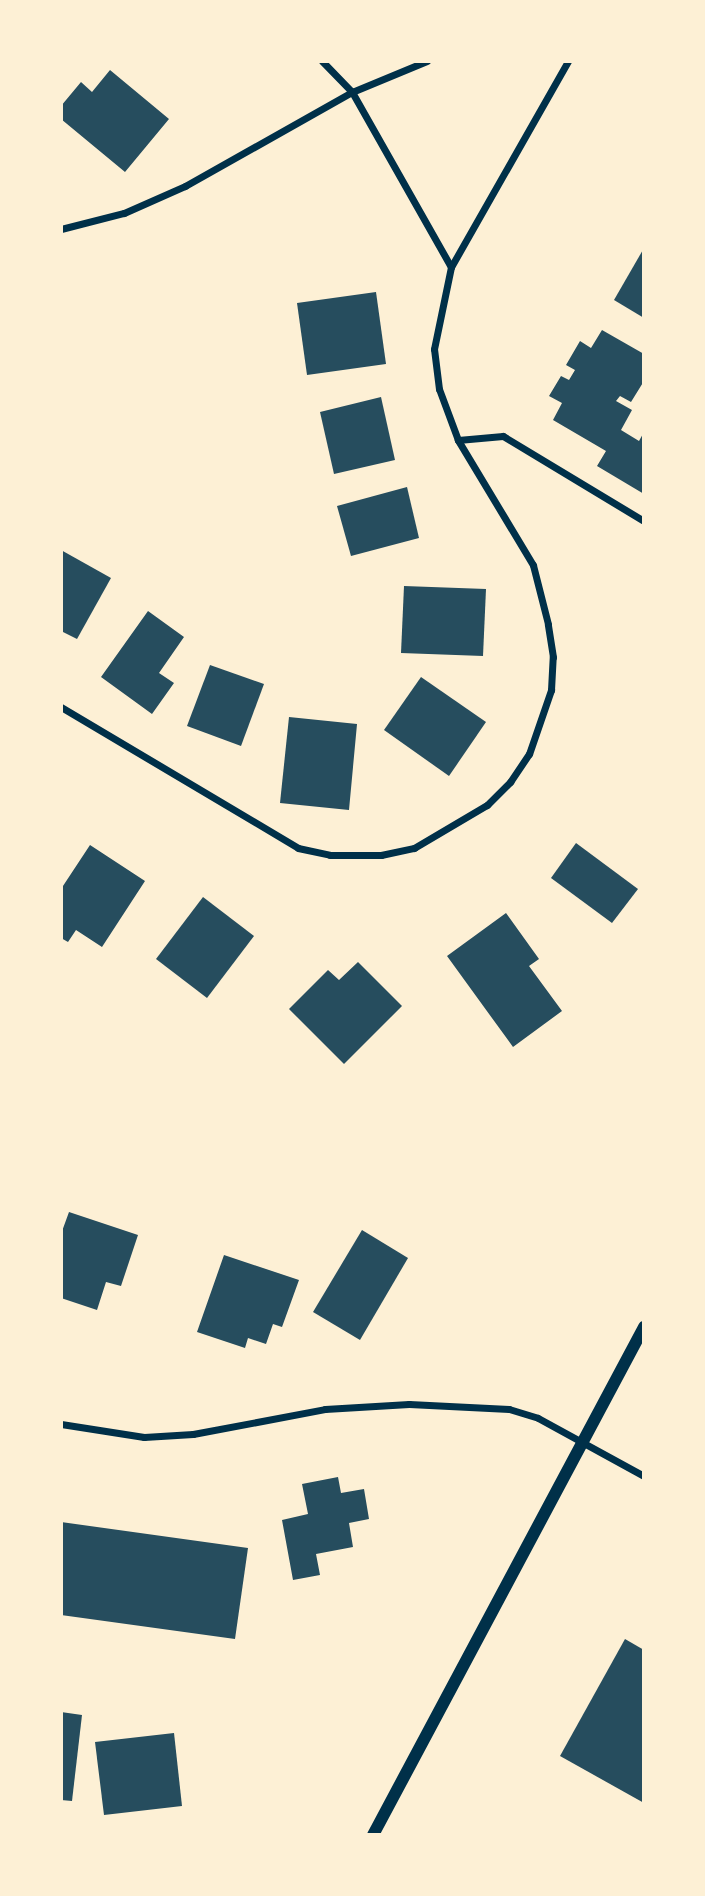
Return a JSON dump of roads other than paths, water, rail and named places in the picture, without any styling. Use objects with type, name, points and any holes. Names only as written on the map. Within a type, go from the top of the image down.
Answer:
[{"type":"street","points":[[322,61],[352,92],[451,267]]},
{"type":"street","points":[[61,229],[124,212],[184,187],[352,92],[428,61]]},
{"type":"street","points":[[61,707],[298,848],[330,855],[381,855],[414,848],[445,834],[487,805],[529,754],[551,690],[553,657],[533,565],[458,440],[439,389],[434,349],[451,267],[568,61]]},
{"type":"street","points":[[458,440],[503,436],[644,521]]},
{"type":"street","points":[[373,1835],[644,1327]]},
{"type":"street","points":[[61,1424],[156,1436],[193,1434],[325,1409],[409,1404],[509,1409],[581,1441],[644,1476]]}]
